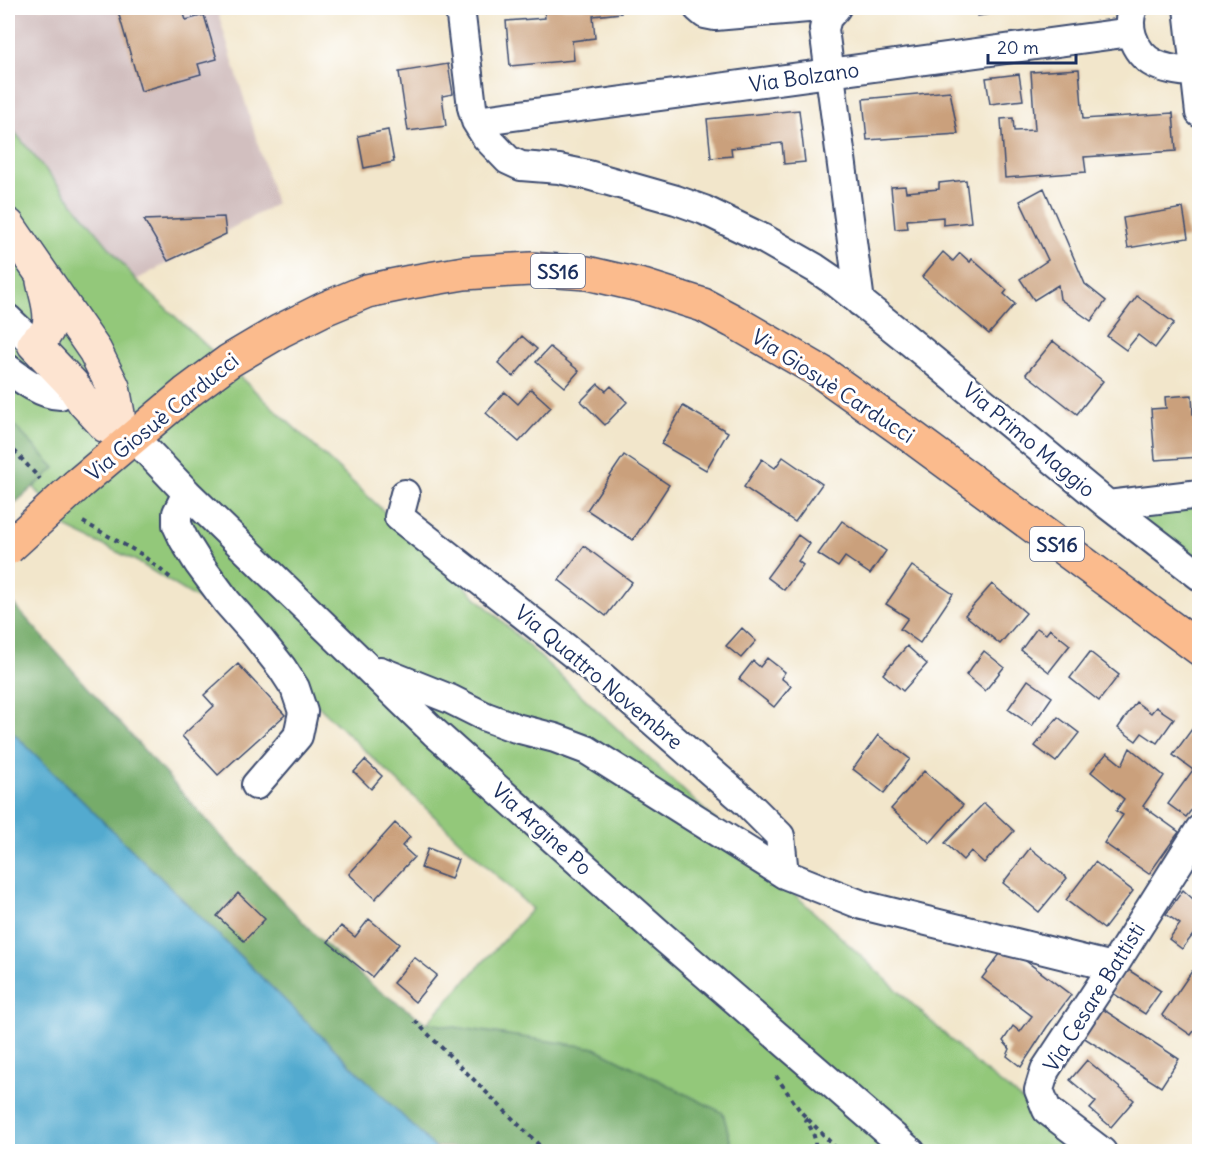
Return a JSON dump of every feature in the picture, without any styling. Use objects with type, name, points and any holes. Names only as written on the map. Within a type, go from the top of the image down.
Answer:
[{"type":"main road","name":"Via Giosuè Carducci","points":[[8,548],[77,485],[125,426],[186,393],[228,361],[324,309],[368,291],[464,273],[531,269],[587,273],[643,286],[703,305],[820,372],[915,439],[1200,649]]},
{"type":"street","points":[[460,8],[472,107],[476,121]]},
{"type":"street","points":[[698,8],[705,14],[715,16],[815,13],[830,73],[860,302]]},
{"type":"street","points":[[1188,8],[1200,113]]},
{"type":"street","name":"Via Bolzano","points":[[476,121],[830,73],[1132,20],[1135,46],[1140,53],[1167,69],[1194,73]]},
{"type":"street","name":"Via Primo Maggio","points":[[476,121],[486,137],[508,160],[520,166],[560,169],[657,194],[704,210],[792,254],[837,283],[1108,505],[1200,576]]},
{"type":"street","points":[[8,225],[95,351],[113,387],[125,426],[106,426],[84,402],[72,384],[8,319]]},
{"type":"street","points":[[34,344],[46,333],[49,323],[50,312],[41,273]]},
{"type":"street","points":[[8,369],[20,379],[52,395],[60,395],[88,372],[95,363],[95,351]]},
{"type":"street","name":"Via Argine Po","points":[[125,426],[187,494],[435,733],[663,937],[911,1152]]},
{"type":"street","points":[[187,494],[177,513],[177,525],[183,540],[227,603],[282,668],[295,688],[303,712],[298,736],[256,785]]},
{"type":"street","name":"Via Quattro Novembre","points":[[405,494],[399,517],[599,674],[756,812],[780,836],[784,874]]},
{"type":"street","points":[[1108,505],[1200,494]]},
{"type":"street","points":[[364,665],[450,699],[486,717],[587,750],[784,874],[862,906],[1113,967]]},
{"type":"street","name":"Via Cesare Battisti","points":[[1102,1152],[1047,1110],[1039,1090],[1045,1070],[1200,829]]},
{"type":"path","points":[[8,444],[45,485]]},
{"type":"path","points":[[80,520],[141,554],[174,581]]},
{"type":"path","points":[[415,1021],[546,1152]]},
{"type":"path","points":[[801,1112],[813,1133],[816,1144],[814,1152]]},
{"type":"shaded area","points":[[8,8],[215,8],[276,204],[136,280],[8,124]]},
{"type":"green space","points":[[8,124],[136,280],[981,1068],[1088,1151],[733,1151],[723,1113],[595,1048],[427,1023],[532,909],[218,611],[136,561],[67,528],[34,487],[55,468],[8,419]]},
{"type":"green space","points":[[8,419],[55,468],[8,509]]},
{"type":"green space","points":[[1199,503],[1199,567],[1132,513]]},
{"type":"green space","points":[[8,598],[220,835],[320,940],[374,987],[427,1023],[595,1048],[723,1113],[733,1151],[521,1152],[520,1150],[434,1147],[8,728]]},
{"type":"sand","points":[[434,1147],[520,1150],[521,1151],[439,1151]]},
{"type":"water","points":[[8,728],[434,1147],[439,1151],[8,1151]]},
{"type":"building","points":[[117,8],[182,8],[186,20],[204,15],[217,59],[198,64],[201,74],[141,91]]},
{"type":"building","points":[[544,8],[620,8],[621,13],[593,16],[595,38],[572,41],[574,60],[510,66],[506,21],[545,18]]},
{"type":"building","points":[[977,8],[1028,8],[1028,9],[978,16]]},
{"type":"building","points":[[448,64],[453,94],[442,96],[446,126],[408,131],[399,72]]},
{"type":"building","points":[[1079,69],[1083,119],[1173,113],[1176,151],[1084,157],[1086,172],[1005,178],[1001,119],[1013,118],[1014,131],[1035,130],[1031,72]]},
{"type":"building","points":[[1019,74],[1023,100],[990,104],[986,78]]},
{"type":"building","points":[[950,91],[958,134],[867,140],[863,99]]},
{"type":"building","points":[[799,110],[805,162],[784,164],[782,143],[731,148],[732,156],[711,158],[707,119]]},
{"type":"building","points":[[388,130],[394,162],[364,168],[358,136]]},
{"type":"building","points":[[966,180],[971,222],[943,225],[943,217],[907,220],[908,228],[895,229],[891,187],[905,186],[906,192],[939,189],[939,183]]},
{"type":"building","points":[[1044,188],[1085,284],[1106,301],[1091,321],[1060,299],[1058,285],[1034,300],[1020,279],[1048,260],[1020,201]]},
{"type":"building","points":[[1183,208],[1188,238],[1128,248],[1123,218]]},
{"type":"building","points":[[224,217],[226,234],[168,261],[144,220]]},
{"type":"building","points":[[943,252],[953,261],[960,253],[970,262],[972,259],[1007,290],[1004,294],[1015,304],[989,334],[922,277]]},
{"type":"building","points":[[1137,296],[1174,323],[1155,348],[1138,335],[1126,350],[1107,336]]},
{"type":"building","points":[[522,336],[537,349],[513,377],[498,363]]},
{"type":"building","points":[[1053,341],[1103,381],[1077,414],[1026,374]]},
{"type":"building","points":[[550,347],[579,371],[565,387],[536,362]]},
{"type":"building","points":[[598,384],[606,391],[611,386],[627,402],[605,425],[581,401]]},
{"type":"building","points":[[531,389],[551,407],[519,442],[486,413],[505,392],[518,404]]},
{"type":"building","points":[[1192,395],[1193,414],[1200,414],[1200,457],[1155,460],[1151,409],[1166,408],[1165,397]]},
{"type":"building","points":[[683,406],[728,432],[706,470],[661,444]]},
{"type":"building","points":[[624,455],[669,485],[633,540],[587,510]]},
{"type":"building","points":[[783,457],[822,484],[795,522],[744,487],[762,459],[775,468]]},
{"type":"building","points":[[842,521],[886,551],[870,574],[845,557],[838,567],[818,554]]},
{"type":"building","points":[[798,535],[810,544],[798,561],[803,565],[784,590],[767,577]]},
{"type":"building","points":[[584,546],[632,582],[606,616],[559,580]]},
{"type":"building","points":[[912,566],[953,594],[920,643],[900,629],[908,618],[886,604]]},
{"type":"building","points":[[992,584],[1026,613],[1000,644],[965,615]]},
{"type":"building","points":[[742,628],[756,641],[741,658],[726,646]]},
{"type":"building","points":[[1037,628],[1046,634],[1050,629],[1070,645],[1049,672],[1021,650]]},
{"type":"building","points":[[907,646],[927,664],[903,691],[883,674]]},
{"type":"building","points":[[984,651],[1004,667],[985,691],[966,675]]},
{"type":"building","points":[[1090,652],[1119,675],[1099,701],[1070,678]]},
{"type":"building","points":[[767,658],[785,672],[781,678],[791,686],[774,707],[739,679],[753,661],[760,667]]},
{"type":"building","points":[[238,664],[285,715],[218,775],[182,736],[214,706],[204,695]]},
{"type":"building","points":[[1028,680],[1052,697],[1032,726],[1008,709]]},
{"type":"building","points":[[1136,702],[1151,713],[1156,707],[1174,719],[1157,743],[1142,733],[1136,741],[1118,728]]},
{"type":"building","points":[[1058,717],[1079,733],[1056,762],[1035,746]]},
{"type":"building","points":[[1192,729],[1200,735],[1200,799],[1186,817],[1168,804],[1193,770],[1173,755]]},
{"type":"building","points":[[878,735],[910,759],[884,793],[853,769]]},
{"type":"building","points":[[1130,748],[1164,776],[1143,806],[1179,832],[1149,874],[1104,843],[1123,815],[1116,811],[1124,799],[1091,772],[1107,753],[1122,765]]},
{"type":"building","points":[[365,760],[382,776],[371,789],[354,772]]},
{"type":"building","points":[[924,771],[963,805],[930,843],[891,809]]},
{"type":"building","points":[[984,803],[1014,831],[984,863],[971,851],[963,860],[945,843]]},
{"type":"building","points":[[395,823],[410,837],[402,846],[414,857],[375,899],[349,874]]},
{"type":"building","points":[[428,848],[458,860],[451,879],[421,868]]},
{"type":"building","points":[[1030,848],[1067,878],[1039,912],[1003,883]]},
{"type":"building","points":[[1095,862],[1133,891],[1104,929],[1066,900]]},
{"type":"building","points":[[1183,890],[1193,899],[1200,891],[1200,926],[1182,949],[1169,939],[1180,924],[1166,914]]},
{"type":"building","points":[[238,893],[265,919],[244,941],[217,916]]},
{"type":"building","points":[[369,919],[399,944],[372,977],[328,942],[341,926],[355,937]]},
{"type":"building","points":[[1006,946],[1071,995],[1021,1067],[1007,1056],[1010,1049],[1003,1041],[1013,1026],[1020,1032],[1032,1016],[982,978]]},
{"type":"building","points":[[414,957],[437,975],[415,1002],[393,983]]},
{"type":"building","points":[[1127,969],[1161,991],[1145,1014],[1111,992]]},
{"type":"building","points":[[1192,971],[1200,977],[1200,1023],[1191,1035],[1162,1015]]},
{"type":"building","points":[[1101,1008],[1179,1059],[1161,1087],[1083,1037]]},
{"type":"building","points":[[1087,1060],[1134,1100],[1111,1127],[1090,1109],[1096,1102],[1070,1080]]}]
